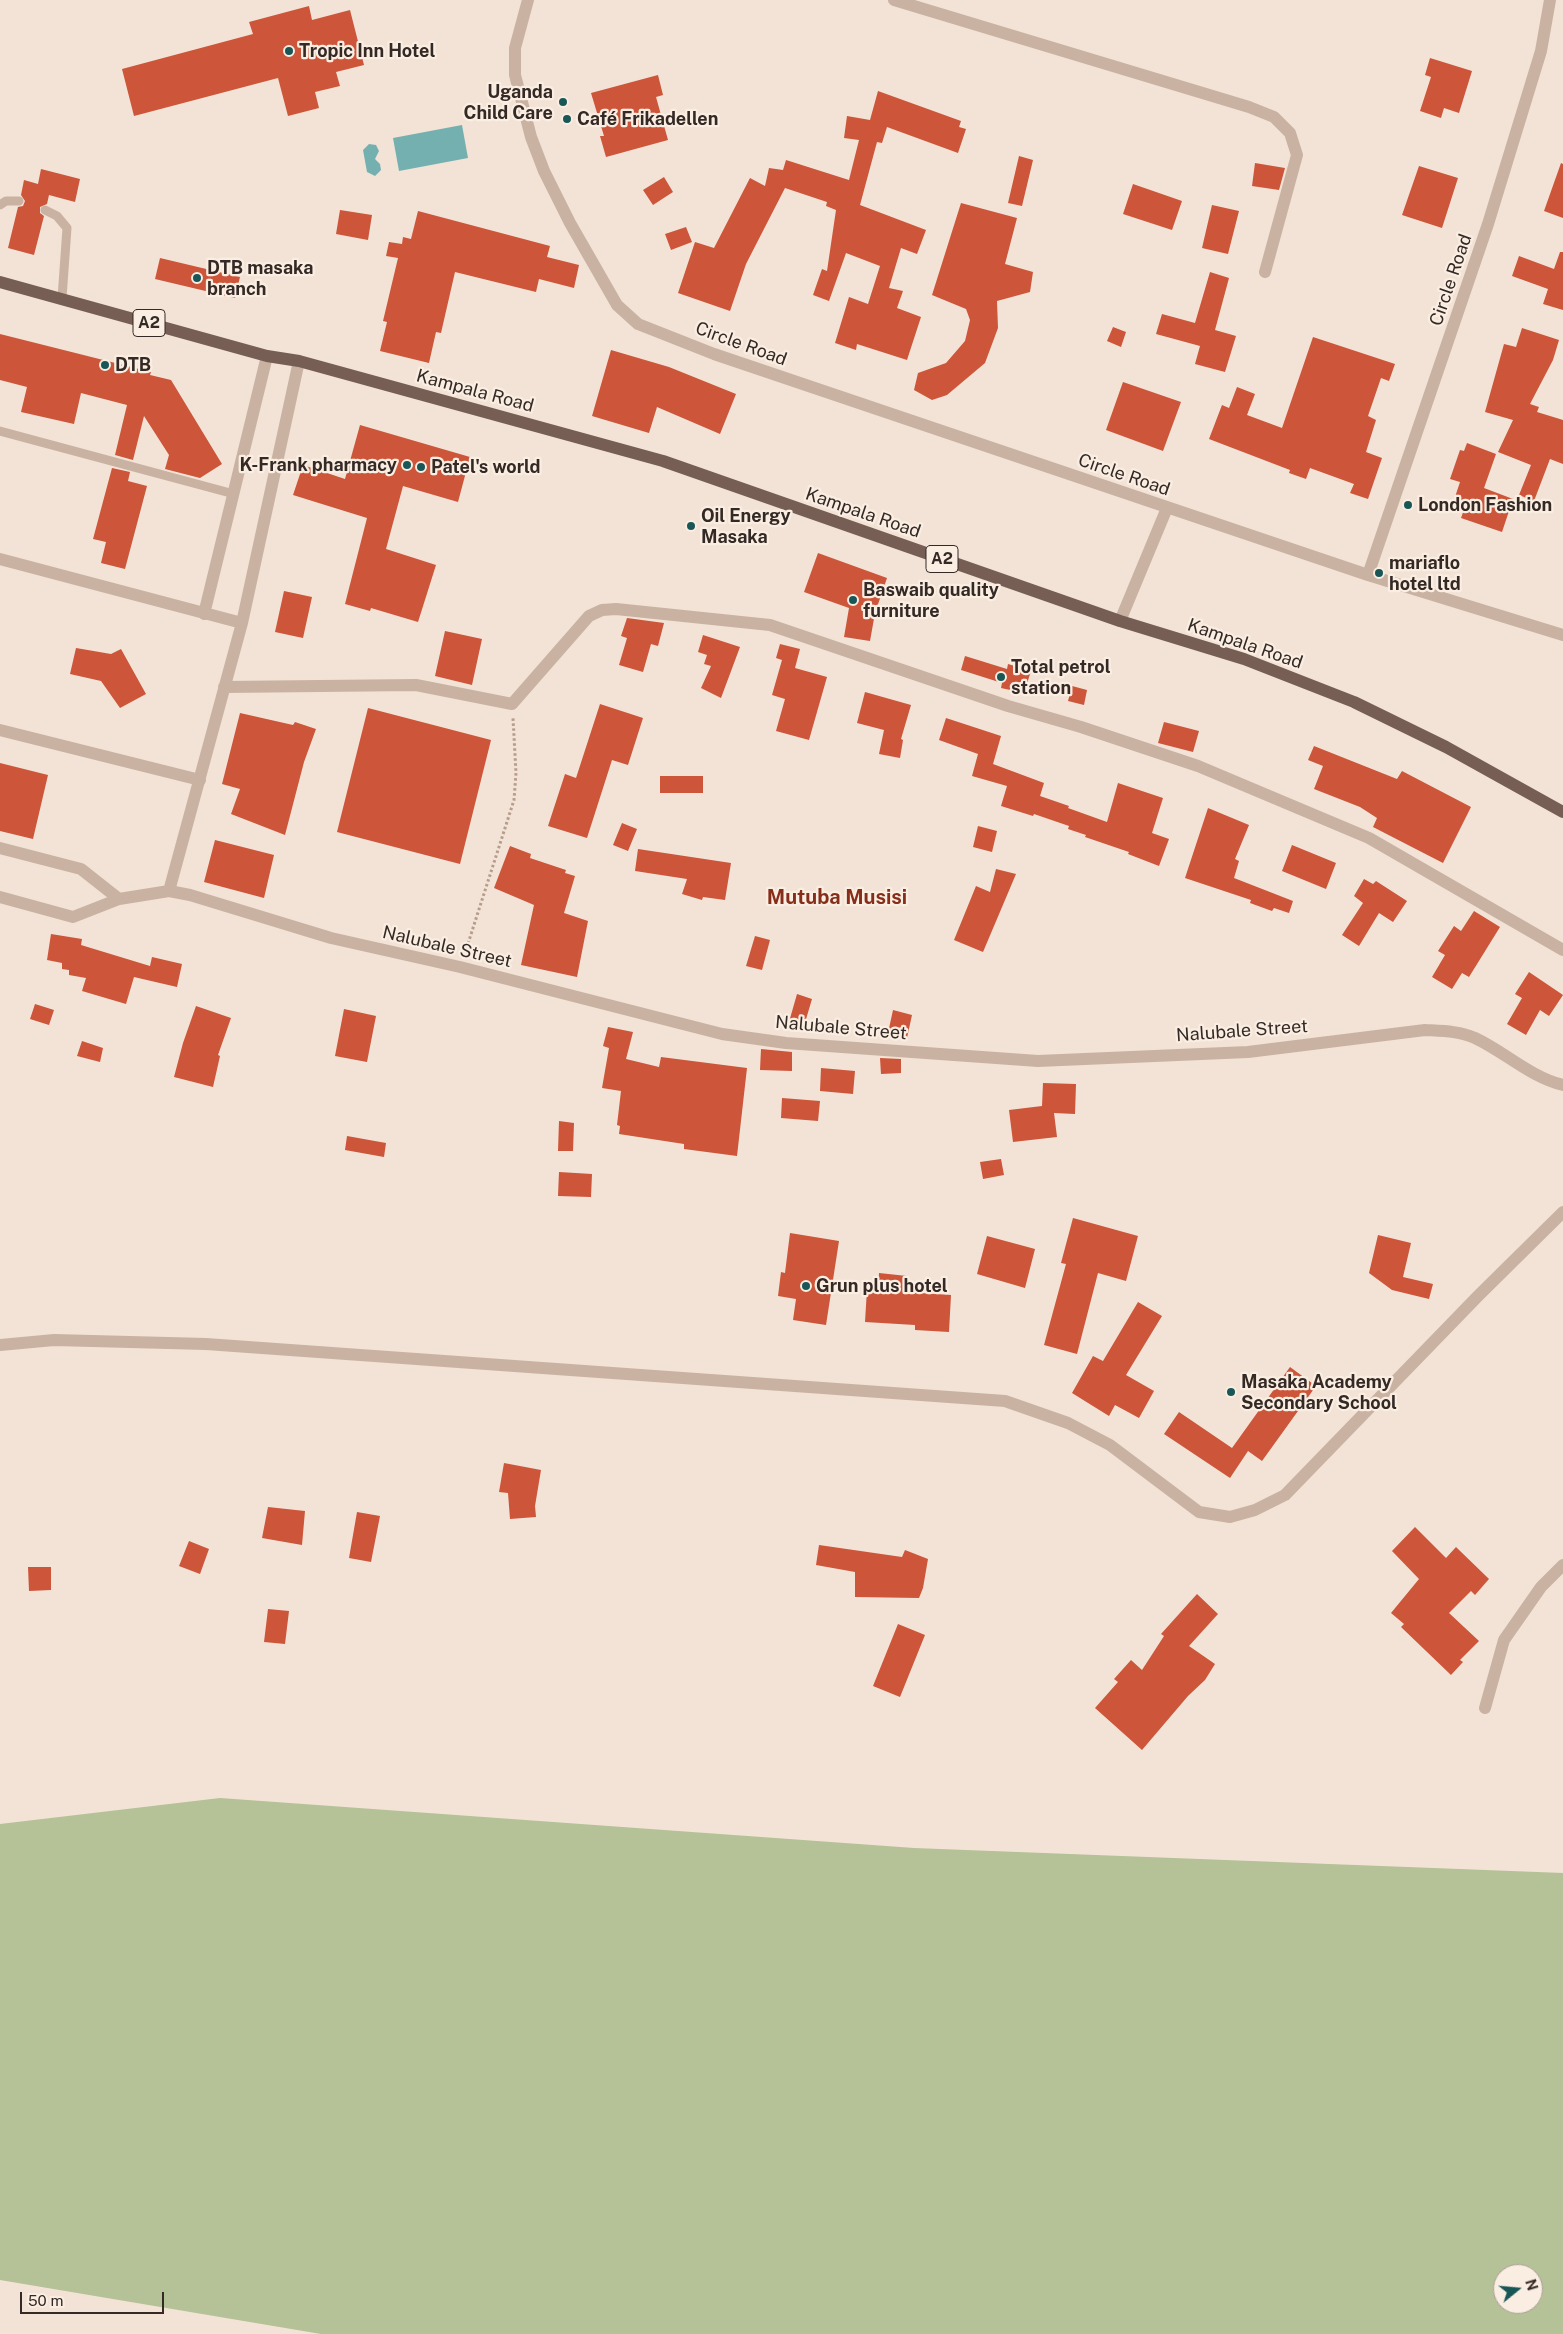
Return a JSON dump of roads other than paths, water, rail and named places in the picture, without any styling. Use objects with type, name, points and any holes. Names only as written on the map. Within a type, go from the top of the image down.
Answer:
[{"type":"main road","name":"A2","points":[[0,282],[267,356],[299,361]]},
{"type":"main road","name":"Kampala Road","points":[[299,361],[663,461],[1120,621],[1244,659],[1354,702],[1446,746],[1563,812]]},
{"type":"street","name":"Circle Road","points":[[528,0],[515,48],[515,75],[530,137],[544,171],[601,281],[617,305],[638,324],[714,354],[1368,575],[1488,224],[1541,50],[1550,0]]},
{"type":"street","points":[[894,0],[1274,117],[1290,133],[1297,154],[1265,272]]},
{"type":"street","points":[[204,614],[267,356]]},
{"type":"street","points":[[169,891],[242,623],[299,361]]},
{"type":"street","points":[[1120,621],[1167,508]]},
{"type":"street","points":[[0,559],[242,623]]},
{"type":"street","points":[[1368,575],[1563,635]]},
{"type":"street","points":[[224,687],[416,685],[512,704],[589,616],[602,610],[616,609],[770,625],[1008,706],[1081,727],[1198,766],[1369,838],[1563,950]]},
{"type":"street","points":[[0,730],[200,780]]},
{"type":"street","points":[[0,848],[80,869],[119,899]]},
{"type":"street","name":"Nalubale Street","points":[[0,897],[73,916],[119,899],[169,891],[190,895],[331,938],[460,967],[722,1034],[786,1043],[1038,1061],[1248,1052],[1425,1030],[1452,1031],[1474,1038],[1546,1081],[1563,1085]]},
{"type":"street","points":[[0,1345],[54,1340],[206,1344],[1005,1401],[1068,1423],[1110,1445],[1199,1512],[1230,1517],[1255,1510],[1285,1495],[1471,1303],[1563,1212]]},
{"type":"street","points":[[1485,1708],[1504,1640],[1541,1587],[1563,1565]]},
{"type":"lane","points":[[0,204],[6,201],[19,201]]},
{"type":"lane","points":[[45,210],[57,216],[67,228],[62,298]]},
{"type":"lane","points":[[0,431],[234,494]]},
{"type":"water","points":[[462,125],[468,158],[399,171],[393,138]]},
{"type":"water","points":[[369,144],[376,145],[379,151],[375,159],[380,164],[381,170],[375,176],[367,172],[363,150]]},
{"type":"place","name":"Tropic Inn Hotel","points":[[289,51]]},
{"type":"place","name":"Uganda Child Care","points":[[563,102]]},
{"type":"place","name":"Café Frikadellen","points":[[567,119]]},
{"type":"place","name":"DTB masaka branch","points":[[197,278]]},
{"type":"place","name":"DTB","points":[[105,365]]},
{"type":"place","name":"K-Frank pharmacy","points":[[407,465]]},
{"type":"place","name":"Patel's world","points":[[421,467]]},
{"type":"place","name":"London Fashion","points":[[1408,505]]},
{"type":"place","name":"Oil Energy Masaka","points":[[691,526]]},
{"type":"place","name":"mariaflo hotel ltd","points":[[1379,573]]},
{"type":"place","name":"Baswaib quality furniture","points":[[853,600]]},
{"type":"place","name":"Total petrol station","points":[[1001,677]]},
{"type":"place","name":"Grun plus hotel","points":[[806,1286]]},
{"type":"place","name":"Masaka Academy Secondary School","points":[[1231,1392]]},
{"type":"district","name":"Mutuba Musisi","points":[[837,898]]}]
